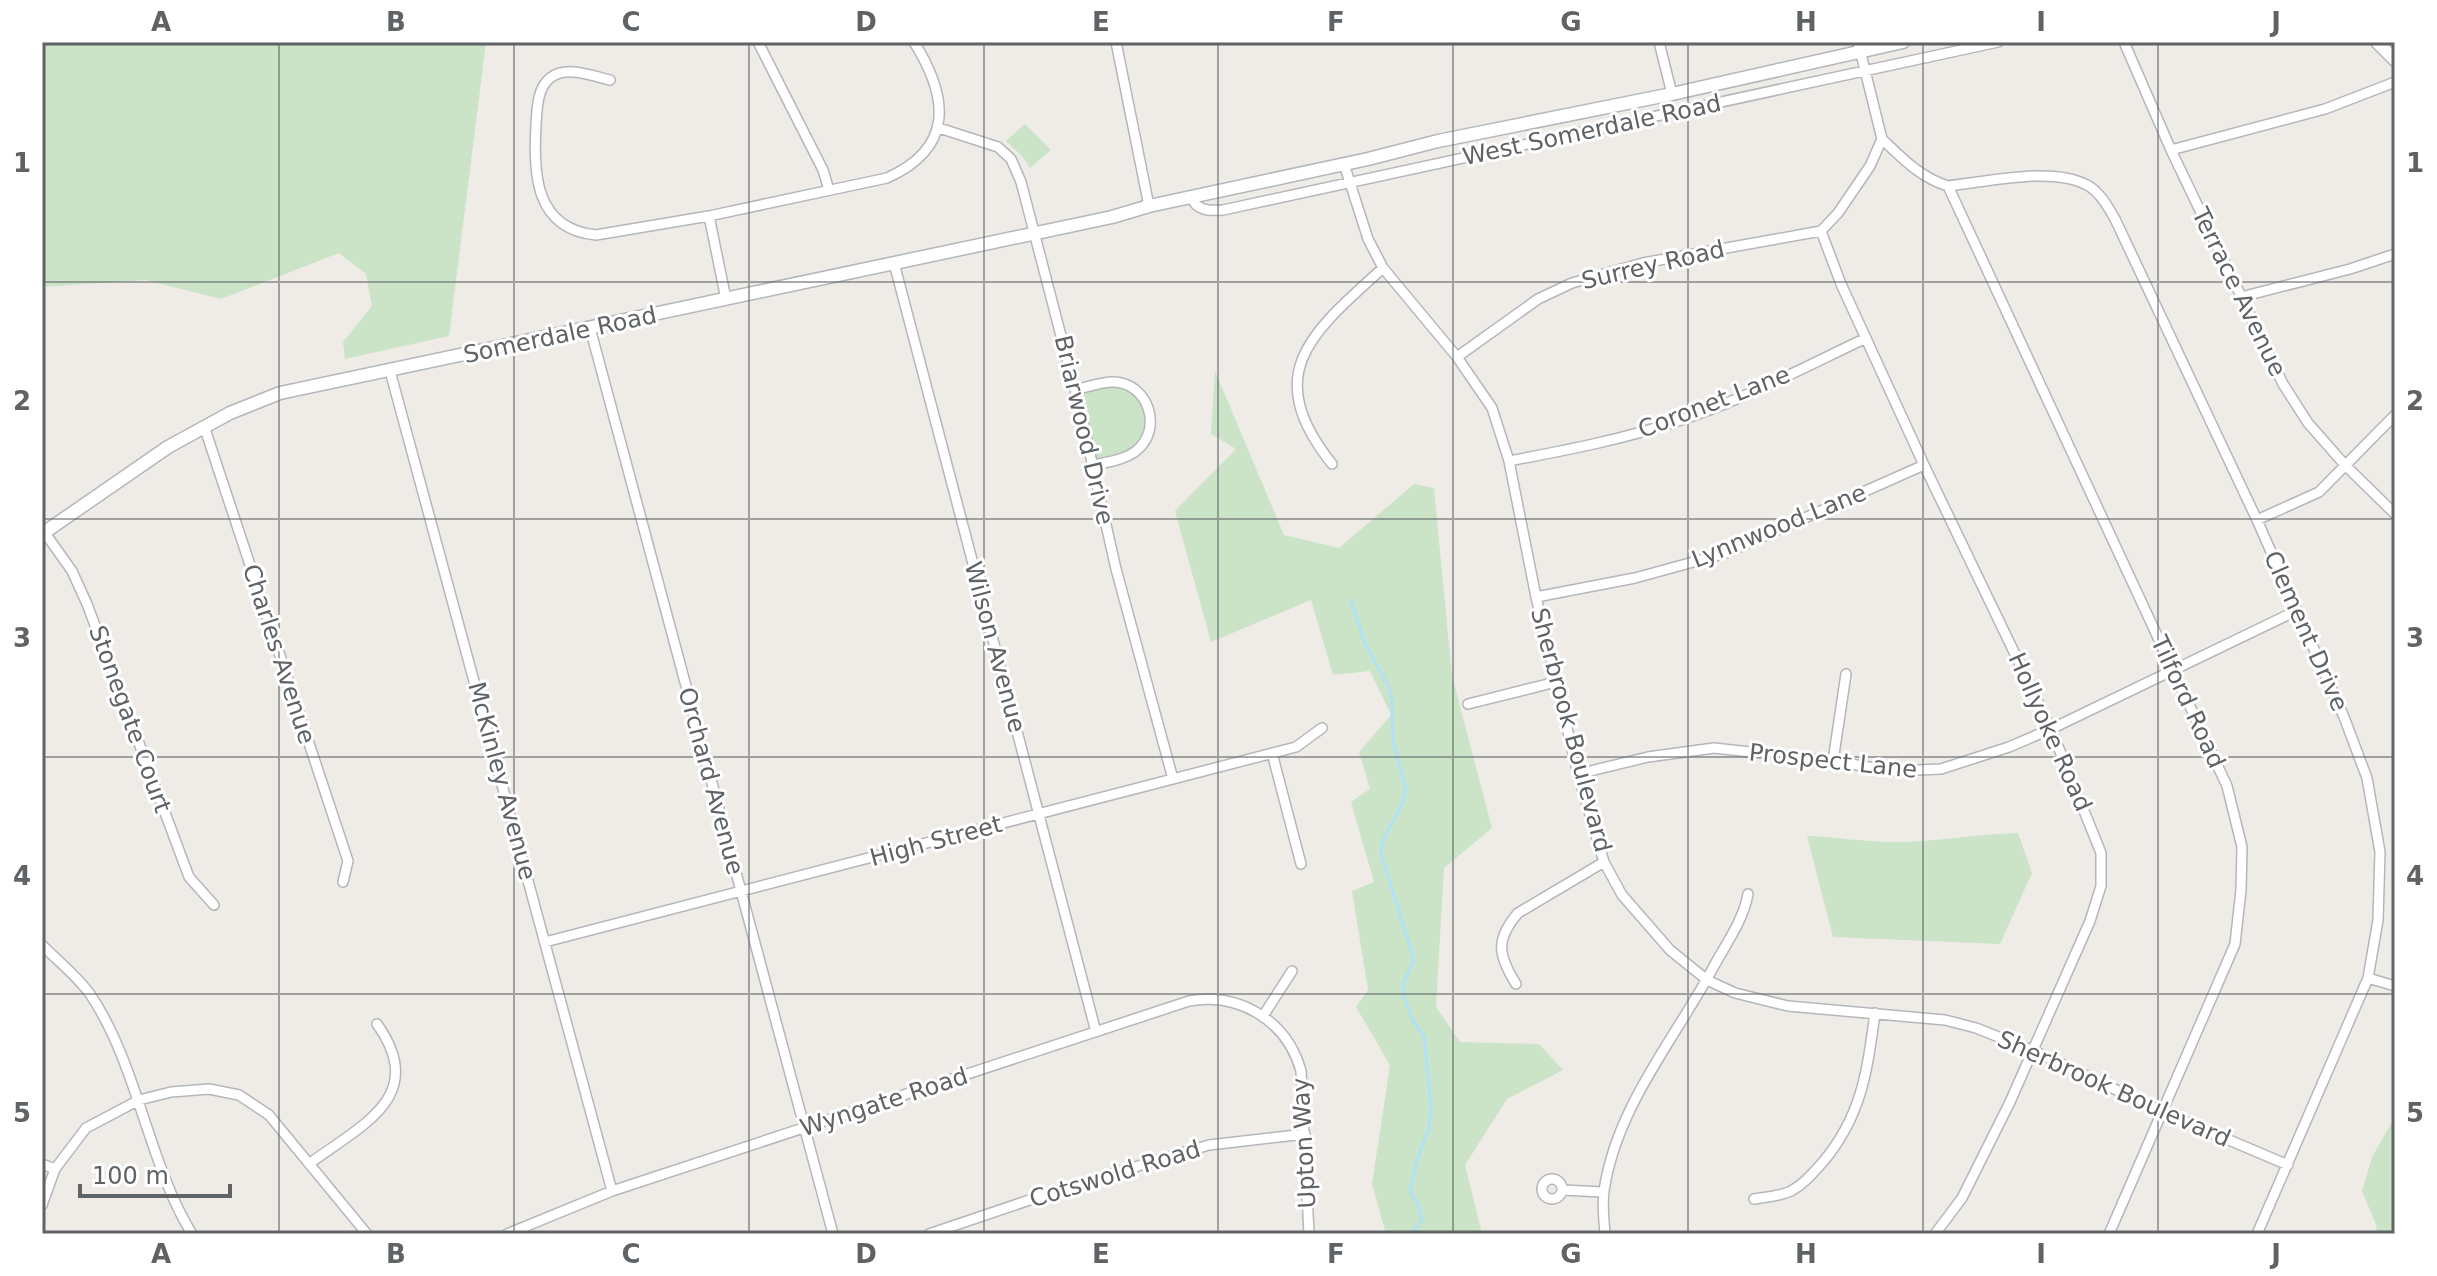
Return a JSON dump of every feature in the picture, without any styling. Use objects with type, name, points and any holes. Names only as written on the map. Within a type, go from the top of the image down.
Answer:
[{"type":"main road","name":"West Somerdale Road","points":[[1112,217],[1191,196],[1491,130],[1672,94],[1859,46],[1903,42]]},
{"type":"main road","points":[[2377,42],[2395,60]]},
{"type":"main road","name":"Somerdale Road","points":[[43,534],[118,480],[204,426],[280,393],[1112,217]]},
{"type":"street","points":[[758,42],[823,170],[829,190]]},
{"type":"street","points":[[610,80],[565,72],[551,77],[543,86],[538,105],[535,172],[541,194],[549,210],[578,233],[596,235],[709,216],[887,178],[909,168],[923,155],[939,128],[940,107],[934,84],[914,42]]},
{"type":"street","points":[[1116,42],[1149,206]]},
{"type":"street","points":[[1659,42],[1672,94]]},
{"type":"street","name":"West Somerdale Road","points":[[1191,196],[1197,206],[1208,211],[1223,210],[1998,42]]},
{"type":"street","name":"Terrace Avenue","points":[[2124,42],[2171,150],[2283,384],[2308,423],[2395,514]]},
{"type":"street","points":[[1859,46],[1882,139],[1922,174],[1948,186]]},
{"type":"street","points":[[2171,150],[2325,109],[2395,82]]},
{"type":"street","name":"Briarwood Drive","points":[[939,128],[998,147],[1011,159],[1021,182],[1075,390],[1116,569],[1173,779]]},
{"type":"street","points":[[1821,231],[1838,213],[1862,178],[1882,139]]},
{"type":"street","name":"Sherbrook Boulevard","points":[[1344,164],[1368,239],[1383,268],[1457,357],[1492,408],[1509,461],[1536,597],[1578,774],[1604,862],[1622,895],[1670,950],[1707,980],[1735,993],[1788,1006],[1945,1020],[1976,1028],[2288,1165]]},
{"type":"street","name":"Clement Drive","points":[[1948,186],[2049,176],[2090,186],[2102,198],[2115,219],[2257,520],[2344,717],[2367,778],[2380,852],[2378,920],[2368,978],[2257,1234]]},
{"type":"street","name":"Tilford Road","points":[[1948,186],[2227,786],[2242,847],[2235,944],[2109,1234]]},
{"type":"street","points":[[709,216],[726,299]]},
{"type":"street","name":"Hollyoke Road","points":[[1821,231],[1924,465],[2051,729],[2101,853],[2101,886],[2090,921],[2034,1051],[1962,1198],[1935,1234]]},
{"type":"street","name":"Surrey Road","points":[[1457,357],[1538,299],[1572,283],[1643,263],[1821,231]]},
{"type":"street","points":[[2241,297],[2395,254]]},
{"type":"street","name":"Wilson Avenue","points":[[894,263],[1096,1032]]},
{"type":"street","points":[[1332,464],[1311,437],[1300,410],[1295,384],[1300,360],[1344,302],[1383,268]]},
{"type":"street","name":"Orchard Avenue","points":[[590,328],[833,1234]]},
{"type":"street","name":"Coronet Lane","points":[[1509,461],[1600,443],[1682,420],[1759,389],[1866,338]]},
{"type":"street","name":"McKinley Avenue","points":[[390,371],[612,1191]]},
{"type":"street","points":[[1075,390],[1115,381],[1139,392],[1150,412],[1150,432],[1140,447],[1119,460],[1093,465]]},
{"type":"street","points":[[2257,520],[2326,487],[2395,415]]},
{"type":"street","name":"Charles Avenue","points":[[204,426],[348,861],[343,882]]},
{"type":"street","name":"Lynnwood Lane","points":[[1536,597],[1635,578],[1726,553],[1924,465]]},
{"type":"street","name":"Stonegate Court","points":[[43,534],[72,571],[87,604],[189,877],[214,905]]},
{"type":"street","name":"Prospect Lane","points":[[1578,774],[1648,757],[1714,748],[1893,771],[1941,769],[2009,747],[2051,729],[2296,611]]},
{"type":"street","points":[[1833,761],[1846,674]]},
{"type":"street","points":[[1468,704],[1556,682]]},
{"type":"street","name":"High Street","points":[[545,942],[1296,747],[1322,728]]},
{"type":"street","points":[[1272,753],[1301,864]]},
{"type":"street","points":[[1516,984],[1506,967],[1501,941],[1509,924],[1518,913],[1604,862]]},
{"type":"street","points":[[1605,1234],[1603,1192],[1620,1130],[1638,1093],[1745,912],[1748,894]]},
{"type":"street","points":[[42,945],[88,991],[99,1008],[139,1100],[170,1187],[192,1234]]},
{"type":"street","points":[[1263,1016],[1292,971]]},
{"type":"street","points":[[2368,978],[2395,986]]},
{"type":"street","name":"Wyngate Road","points":[[507,1234],[612,1191],[1205,998],[1230,1001],[1263,1016]]},
{"type":"street","points":[[1754,1199],[1788,1192],[1809,1178],[1836,1146],[1855,1115],[1867,1077],[1875,1013]]},
{"type":"street","name":"Upton Way","points":[[1263,1016],[1287,1039],[1301,1071],[1309,1234]]},
{"type":"street","points":[[309,1164],[380,1110],[391,1095],[397,1080],[397,1065],[387,1038],[377,1024]]},
{"type":"street","points":[[42,1205],[55,1169],[86,1128],[139,1100],[171,1092],[209,1089],[239,1095],[269,1115],[367,1234]]},
{"type":"street","name":"Cotswold Road","points":[[929,1234],[1071,1186],[1209,1145],[1305,1134]]},
{"type":"street","points":[[42,1164],[55,1169]]},
{"type":"street","points":[[1562,1190],[1603,1192]]},
{"type":"green space","points":[[42,42],[486,42],[449,336],[345,359],[343,342],[372,306],[366,274],[339,253],[221,299],[146,280],[42,287]]},
{"type":"green space","points":[[1025,124],[1051,150],[1030,168],[1006,141]]},
{"type":"green space","points":[[1215,371],[1284,535],[1339,548],[1414,484],[1434,488],[1452,676],[1492,828],[1444,868],[1436,1007],[1460,1042],[1539,1044],[1563,1070],[1507,1099],[1465,1165],[1482,1234],[1386,1234],[1372,1184],[1390,1065],[1356,1007],[1368,990],[1352,891],[1374,882],[1351,802],[1370,789],[1359,752],[1391,715],[1370,671],[1333,675],[1311,600],[1211,642],[1175,511],[1236,449],[1211,434]]},
{"type":"green space","points":[[1104,383],[1139,392],[1151,423],[1140,447],[1093,465],[1075,390]]},
{"type":"green space","points":[[2018,833],[2032,873],[2000,944],[1833,937],[1807,836],[1894,842]]},
{"type":"green space","points":[[2395,1117],[2395,1234],[2374,1234],[2377,1227],[2362,1191],[2372,1157]]},
{"type":"waterway","points":[[1351,600],[1365,644],[1388,685],[1392,701],[1393,741],[1406,790],[1382,842],[1381,854],[1412,953],[1413,962],[1403,984],[1404,997],[1413,1021],[1424,1036],[1431,1106],[1429,1128],[1410,1191],[1422,1220],[1411,1234]]}]
